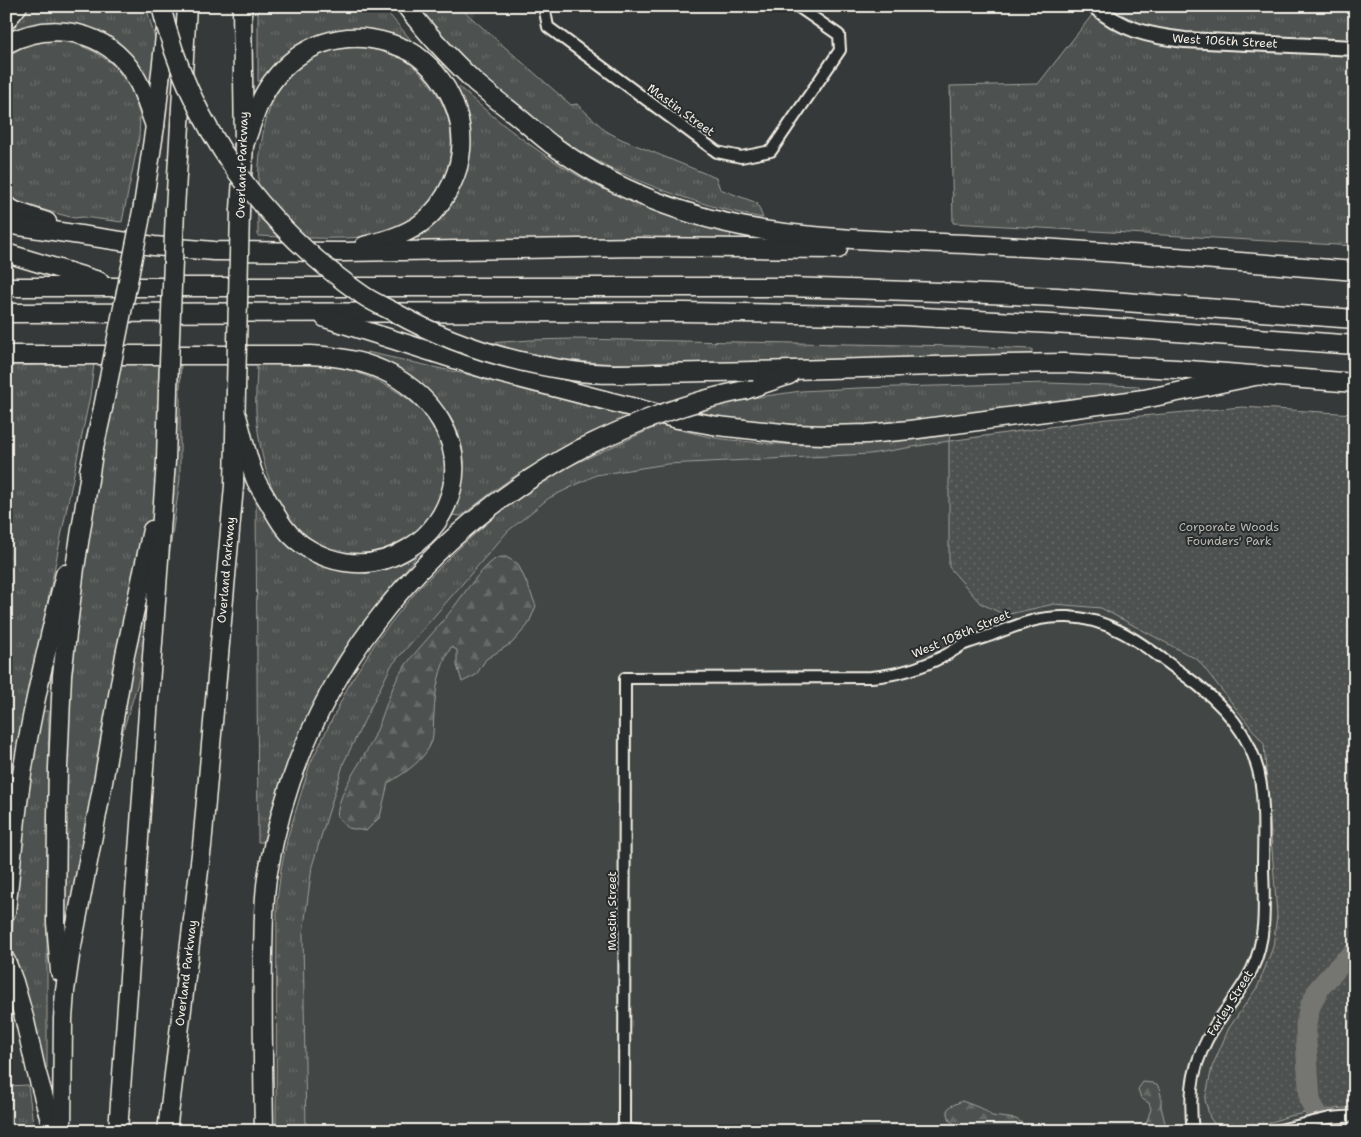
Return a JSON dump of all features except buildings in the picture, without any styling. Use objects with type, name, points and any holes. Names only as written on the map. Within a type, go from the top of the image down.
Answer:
[{"type":"highway","points":[[6,20],[18,6]]},
{"type":"highway","points":[[161,6],[171,46],[187,86],[206,124],[225,156],[250,191],[279,224],[318,261],[365,296],[420,327],[459,343],[502,357],[574,371],[616,374],[1063,363],[1136,366],[1355,383]]},
{"type":"highway","points":[[6,912],[19,794],[41,672],[92,460],[143,206],[155,126],[168,6]]},
{"type":"highway","points":[[118,1131],[166,462],[175,209],[186,6]]},
{"type":"highway","name":"Overland Parkway","points":[[167,1131],[202,846],[234,486],[240,210],[244,145],[242,6]]},
{"type":"highway","points":[[406,6],[476,83],[552,144],[588,168],[630,190],[668,206],[704,217],[809,236],[1129,254],[1355,271]]},
{"type":"highway","points":[[6,44],[34,33],[49,31],[65,31],[79,34],[98,42],[111,50],[135,76],[155,126]]},
{"type":"highway","points":[[244,145],[261,102],[271,83],[299,55],[327,42],[342,38],[373,38],[402,47],[416,54],[441,79],[455,108],[461,137],[459,164],[448,190],[430,215],[420,224],[392,238],[344,252]]},
{"type":"highway","points":[[6,206],[15,211],[90,236]]},
{"type":"highway","points":[[6,224],[154,246],[214,251],[344,252],[639,247],[856,249],[903,241]]},
{"type":"highway","points":[[6,253],[116,287]]},
{"type":"highway","points":[[6,287],[788,287],[1057,297],[1355,320]]},
{"type":"highway","points":[[6,313],[684,312],[904,316],[1107,327],[1355,345]]},
{"type":"highway","points":[[310,313],[494,372],[659,414],[718,426],[791,434],[867,434],[910,430],[1144,399],[1260,375]]},
{"type":"highway","points":[[6,355],[310,355],[330,356],[368,366],[389,374],[408,386],[434,410],[444,425],[454,464],[454,479],[446,508],[427,535],[401,554],[368,563],[350,563],[333,560],[318,554],[293,538],[283,526],[255,479],[237,416]]},
{"type":"highway","points":[[264,1131],[262,980],[264,908],[275,838],[289,788],[312,728],[341,673],[364,637],[412,578],[459,532],[503,496],[554,463],[619,430],[650,417],[683,405],[745,390],[809,369]]},
{"type":"highway","points":[[63,1019],[56,922],[59,719],[62,675],[75,568],[92,460]]},
{"type":"highway","points":[[62,1131],[63,1019],[65,991],[76,920],[102,788],[125,655],[166,462]]},
{"type":"highway","points":[[6,961],[26,1021],[36,1070],[53,1131]]},
{"type":"street","name":"Mastin Street","points":[[544,6],[548,27],[717,152],[741,157],[771,151],[840,50],[839,35],[798,6]]},
{"type":"street","name":"West 106th Street","points":[[1098,9],[1119,24],[1135,31],[1158,37],[1355,48]]},
{"type":"street","name":"West 108th Street","points":[[626,678],[871,677],[889,675],[943,657],[963,645],[1021,623],[1046,618],[1079,618],[1104,624],[1127,634],[1202,687],[1233,718],[1245,737],[1254,758],[1261,784]]},
{"type":"street","name":"Mastin Street","points":[[626,678],[624,1129],[640,1131]]},
{"type":"street","name":"Farley Street","points":[[1193,1131],[1190,1100],[1193,1076],[1206,1041],[1252,969],[1263,933],[1261,784]]},
{"type":"street","points":[[1275,1131],[1330,1118],[1355,1116]]},
{"type":"shaded area","points":[[458,6],[481,6],[472,18]]},
{"type":"shaded area","points":[[1242,407],[1355,414],[1355,1131],[306,1131],[303,934],[312,866],[344,762],[391,666],[508,531],[549,498],[596,475],[667,464],[870,454],[995,433],[1107,419]]},
{"type":"green space","points":[[26,6],[146,6],[157,46],[152,91],[110,41],[6,36],[6,33]]},
{"type":"green space","points":[[258,6],[382,6],[411,40],[407,44],[341,33],[262,83],[258,81]]},
{"type":"green space","points":[[411,6],[458,6],[571,105],[577,104],[606,131],[716,178],[720,189],[757,203],[763,218],[694,201],[661,189],[597,161],[566,143],[537,124],[496,91]]},
{"type":"green space","points":[[1099,6],[1355,6],[1355,246],[953,223],[950,86],[1038,84]]},
{"type":"green space","points":[[45,41],[72,42],[95,52],[115,66],[132,91],[140,116],[139,138],[122,222],[83,217],[74,218],[16,202],[6,196],[6,57],[21,48]]},
{"type":"green space","points":[[359,47],[378,50],[401,58],[413,66],[433,88],[443,105],[450,124],[451,152],[444,180],[429,205],[406,224],[393,231],[363,237],[258,236],[260,155],[268,115],[275,97],[289,76],[311,59],[333,50]]},
{"type":"green space","points":[[459,87],[522,139],[573,173],[608,191],[642,205],[731,233],[730,239],[418,242],[418,237],[434,223],[459,182],[456,90]]},
{"type":"green space","points":[[572,339],[959,346],[1032,349],[1032,354],[622,364],[559,358],[489,343]]},
{"type":"green space","points":[[367,352],[478,377],[634,417],[523,471],[461,516],[451,515],[456,436],[365,358]]},
{"type":"green space","points":[[181,363],[180,479],[166,579],[155,628],[75,885],[66,921],[61,922],[69,675],[94,485],[120,364]]},
{"type":"green space","points":[[257,363],[311,364],[346,368],[384,384],[405,397],[423,413],[437,433],[444,449],[445,478],[441,495],[434,511],[418,531],[392,547],[372,553],[353,554],[338,552],[317,544],[300,531],[287,515],[276,496],[262,454],[256,412]]},
{"type":"green space","points":[[94,364],[90,396],[31,682],[6,824],[6,366]]},
{"type":"green space","points":[[1048,383],[1139,386],[1140,392],[871,424],[818,425],[759,422],[722,418],[698,411],[745,399],[801,391]]},
{"type":"green space","name":"Corporate Woods Founders' Park","points":[[1242,407],[1355,414],[1355,1107],[1289,1116],[1246,1131],[1221,1131],[1210,1118],[1205,1100],[1212,1067],[1229,1028],[1258,986],[1273,947],[1277,915],[1264,744],[1198,660],[1101,608],[1054,604],[1005,615],[980,603],[949,567],[949,441],[1107,419]]},
{"type":"green space","points":[[660,425],[716,438],[804,445],[863,444],[950,435],[949,441],[870,454],[667,464],[596,475],[549,498],[508,531],[391,666],[344,762],[312,866],[303,934],[306,1131],[276,1131],[277,901],[281,869],[288,836],[310,764],[351,681],[378,639],[417,590],[459,548],[500,512],[570,466]]},
{"type":"green space","points":[[256,500],[263,500],[296,550],[317,564],[342,570],[392,566],[420,552],[363,622],[338,658],[308,715],[288,762],[263,842],[258,842]]},
{"type":"green space","points":[[506,557],[518,564],[536,606],[528,625],[512,643],[486,659],[476,675],[462,682],[457,665],[457,650],[451,647],[443,663],[438,680],[433,738],[429,748],[414,765],[388,783],[380,817],[366,831],[348,828],[337,816],[342,795],[374,737],[402,670],[481,572],[495,559]]},
{"type":"green space","points":[[43,711],[49,711],[47,1068],[43,1069],[11,945],[17,878],[32,762]]},
{"type":"green space","points":[[1143,1082],[1158,1086],[1167,1131],[1141,1131],[1151,1109],[1149,1103],[1141,1098],[1138,1089]]},
{"type":"green space","points":[[28,1085],[34,1131],[6,1131],[7,1086]]},
{"type":"green space","points":[[962,1101],[983,1109],[992,1116],[1016,1119],[1022,1123],[1027,1131],[966,1131],[950,1121],[947,1110]]},
{"type":"waterway","points":[[1323,1131],[1310,1100],[1306,1024],[1310,1006],[1320,987],[1355,952]]}]
